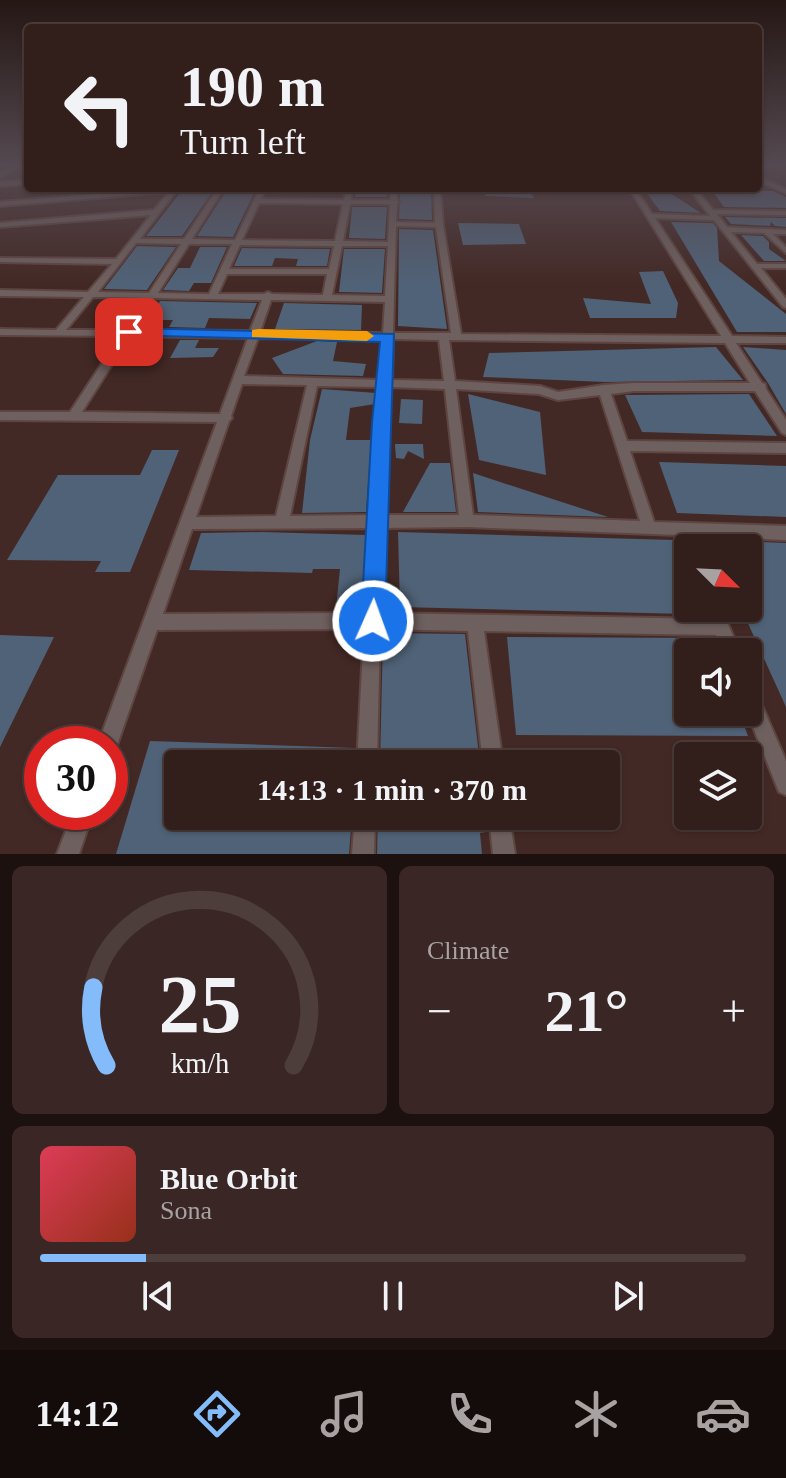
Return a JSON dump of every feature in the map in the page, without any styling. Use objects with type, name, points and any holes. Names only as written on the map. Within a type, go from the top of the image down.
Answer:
[{"type":"street","points":[[58,333],[163,205]]},
{"type":"street","points":[[73,417],[209,205]]},
{"type":"street","points":[[213,294],[255,205]]},
{"type":"street","points":[[327,297],[347,205]]},
{"type":"street","points":[[368,750],[381,423],[396,205]]},
{"type":"street","points":[[438,205],[457,338]]},
{"type":"street","points":[[643,205],[786,430]]},
{"type":"street","points":[[706,205],[786,305]]},
{"type":"street","points":[[0,225],[158,212]]},
{"type":"street","points":[[650,216],[786,213]]},
{"type":"street","points":[[395,224],[439,225]]},
{"type":"street","points":[[725,229],[786,232]]},
{"type":"street","points":[[766,231],[786,251]]},
{"type":"street","points":[[135,241],[391,244]]},
{"type":"street","points":[[0,260],[118,262]]},
{"type":"street","points":[[755,266],[786,266]]},
{"type":"street","points":[[224,271],[332,272]]},
{"type":"street","points":[[773,288],[786,289]]},
{"type":"street","points":[[0,293],[390,299]]},
{"type":"street","points":[[114,726],[268,295]]},
{"type":"street","points":[[0,332],[786,340]]},
{"type":"street","points":[[444,337],[467,521]]},
{"type":"street","points":[[239,380],[450,385],[540,390],[558,396],[604,389],[761,387]]},
{"type":"street","points":[[282,521],[313,381]]},
{"type":"street","points":[[604,389],[649,527]]},
{"type":"street","points":[[0,416],[226,418]]},
{"type":"street","points":[[623,446],[786,448]]},
{"type":"street","points":[[188,523],[467,521],[786,533]]},
{"type":"street","points":[[682,528],[684,534]]},
{"type":"street","points":[[152,622],[373,621],[721,627]]},
{"type":"street","points":[[719,622],[725,638]]},
{"type":"street","points":[[475,623],[491,750]]},
{"type":"street","points":[[762,726],[786,785]]},
{"type":"street","points":[[68,854],[77,830]]},
{"type":"street","points":[[363,854],[364,830]]},
{"type":"street","points":[[501,830],[504,854]]},
{"type":"building","points":[[171,205],[204,205],[182,236],[146,236]]},
{"type":"building","points":[[217,205],[248,205],[233,237],[197,236]]},
{"type":"building","points":[[399,205],[432,205],[432,220],[399,219]]},
{"type":"building","points":[[655,205],[688,205],[701,213],[660,211]]},
{"type":"building","points":[[722,205],[786,205],[786,208]]},
{"type":"building","points":[[352,207],[387,207],[385,239],[349,238]]},
{"type":"building","points":[[725,217],[786,218],[786,227],[775,226],[771,222],[770,226],[731,224]]},
{"type":"building","points":[[671,222],[713,223],[717,228],[719,261],[786,314],[786,332],[737,332]]},
{"type":"building","points":[[458,223],[519,224],[526,244],[463,245]]},
{"type":"building","points":[[399,229],[433,230],[447,329],[398,326]]},
{"type":"building","points":[[741,235],[763,236],[769,242],[769,249],[786,261],[764,261]]},
{"type":"building","points":[[137,246],[176,247],[147,290],[104,289]]},
{"type":"building","points":[[200,247],[227,247],[211,283],[194,283],[189,291],[163,290],[178,268],[190,268]]},
{"type":"building","points":[[242,248],[330,249],[327,266],[296,266],[298,259],[275,258],[272,266],[234,266]]},
{"type":"building","points":[[344,249],[385,249],[382,293],[339,292]]},
{"type":"building","points":[[663,271],[678,303],[676,318],[590,318],[583,298],[651,304],[639,272]]},
{"type":"building","points":[[160,301],[257,303],[250,319],[209,318],[205,328],[169,327],[173,320],[149,320]]},
{"type":"building","points":[[284,303],[362,305],[361,330],[275,329]]},
{"type":"building","points":[[180,340],[199,340],[195,348],[219,348],[213,357],[170,358]]},
{"type":"building","points":[[317,341],[337,342],[333,361],[366,364],[363,376],[283,374],[272,358]]},
{"type":"building","points":[[716,347],[743,380],[606,382],[483,377],[489,353]]},
{"type":"building","points":[[743,347],[786,350],[786,414],[768,383]]},
{"type":"building","points":[[322,389],[376,393],[375,404],[350,408],[346,440],[371,440],[366,512],[302,513],[310,440]]},
{"type":"building","points":[[468,394],[540,412],[546,475],[479,460]]},
{"type":"building","points":[[749,394],[777,436],[642,432],[625,395]]},
{"type":"building","points":[[401,399],[423,400],[422,424],[399,423]]},
{"type":"building","points":[[395,444],[423,444],[424,459],[408,451],[404,459],[396,458]]},
{"type":"building","points":[[152,450],[179,450],[130,572],[95,572],[101,561],[7,560],[58,475],[140,475]]},
{"type":"building","points":[[659,462],[786,466],[786,517],[677,513]]},
{"type":"building","points":[[430,463],[450,463],[456,512],[403,512]]},
{"type":"building","points":[[473,473],[488,478],[608,517],[478,512]]},
{"type":"building","points":[[398,532],[673,540],[674,543],[674,614],[400,607]]},
{"type":"building","points":[[201,533],[366,535],[361,608],[336,608],[340,569],[313,569],[312,573],[189,570]]},
{"type":"building","points":[[762,542],[786,543],[786,707],[762,654],[762,638],[755,638],[747,622],[762,622]]},
{"type":"building","points":[[383,633],[465,634],[478,750],[380,750]]},
{"type":"building","points":[[0,635],[54,637],[0,747]]},
{"type":"building","points":[[507,637],[712,638],[674,638],[674,726],[744,726],[748,736],[516,735]]},
{"type":"building","points":[[150,741],[355,748],[164,750],[164,830],[351,830],[349,854],[116,854],[123,830],[128,830],[128,814]]},
{"type":"building","points":[[378,830],[486,830],[480,833],[482,854],[377,854]]},
{"type":"slow traffic","points":[[258,333],[367,336]]},
{"type":"route","points":[[129,332],[388,337],[381,423],[373,621]]}]
